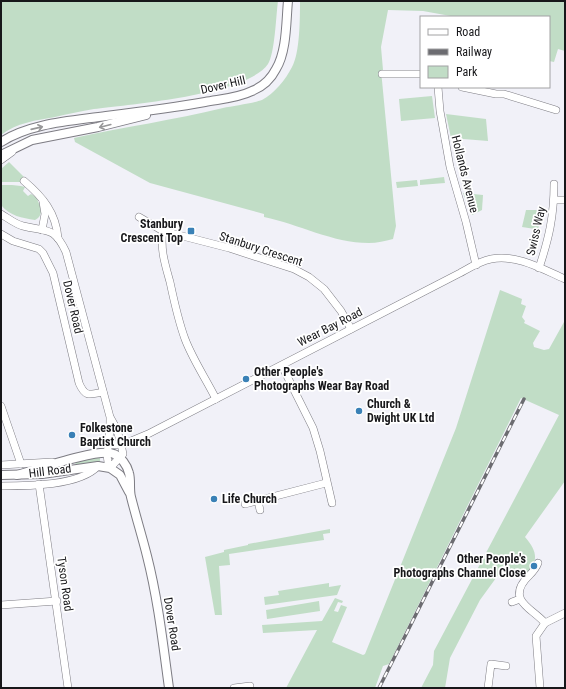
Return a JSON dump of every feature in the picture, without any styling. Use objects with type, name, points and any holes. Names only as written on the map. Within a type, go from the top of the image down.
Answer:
[{"type":"main road","name":"Dover Hill","points":[[1,142],[30,129],[63,122],[169,108],[243,95],[257,89],[272,76],[280,62],[288,1]]},
{"type":"main road","name":"Dover Hill","points":[[1,155],[25,143],[42,138],[137,118],[169,108]]},
{"type":"main road","points":[[17,475],[42,468],[56,462],[108,449],[120,457],[129,473],[131,495]]},
{"type":"main road","points":[[1,475],[42,474],[98,466],[110,468],[120,475],[131,495]]},
{"type":"main road","name":"Dover Road","points":[[131,495],[156,597],[169,688]]},
{"type":"street","points":[[382,74],[420,74]]},
{"type":"street","name":"Hollands Avenue","points":[[438,88],[440,111],[450,167],[466,222],[476,264]]},
{"type":"street","points":[[467,88],[496,94],[504,94],[556,110]]},
{"type":"street","points":[[1,160],[25,143]]},
{"type":"street","name":"Dover Road","points":[[24,181],[28,188],[42,200],[55,219],[58,238],[67,254],[110,417],[115,425],[121,445],[123,454],[120,457]]},
{"type":"street","name":"Swiss Way","points":[[539,268],[551,226],[554,184]]},
{"type":"street","points":[[42,200],[45,214],[42,230]]},
{"type":"street","name":"Swiss Way","points":[[554,200],[564,200]]},
{"type":"street","points":[[1,214],[23,226],[53,232],[58,238]]},
{"type":"street","name":"Stanbury Crescent","points":[[139,217],[163,231],[229,248],[294,269],[309,277],[324,289],[341,311],[351,329]]},
{"type":"street","points":[[163,231],[161,243],[179,320],[195,361],[216,399]]},
{"type":"street","name":"Dover Road","points":[[1,234],[13,241],[39,249],[43,253],[53,273],[79,383],[84,392],[87,394],[103,392]]},
{"type":"street","name":"Wear Bay Road","points":[[108,449],[148,434],[282,366],[302,353],[476,264],[490,259],[505,258],[524,261],[565,279]]},
{"type":"street","points":[[282,366],[313,428],[332,503]]},
{"type":"street","points":[[1,406],[21,464]]},
{"type":"street","name":"Dover Road","points":[[110,417],[107,461],[110,468]]},
{"type":"street","points":[[110,468],[120,457]]},
{"type":"street","name":"Hill Road","points":[[1,464],[56,462]]},
{"type":"street","name":"Hill Road","points":[[1,486],[40,484],[80,478],[93,472],[98,466]]},
{"type":"street","points":[[245,504],[326,483]]},
{"type":"street","name":"Tyson Road","points":[[40,484],[68,688]]},
{"type":"street","points":[[258,501],[260,510]]},
{"type":"street","points":[[538,563],[537,574],[522,584],[519,591],[520,599],[523,603],[545,623]]},
{"type":"street","points":[[512,602],[520,599]]},
{"type":"street","points":[[1,604],[57,601]]},
{"type":"street","points":[[540,688],[536,640],[537,633],[545,623],[565,613]]},
{"type":"street","points":[[488,688],[491,664],[506,666]]},
{"type":"street","points":[[234,688],[250,686]]},
{"type":"green space","points":[[1,1],[278,1],[274,43],[270,59],[268,64],[256,75],[214,91],[160,101],[94,109],[34,121],[20,125],[1,135]]},
{"type":"green space","points":[[300,1],[565,1],[565,51],[558,49],[554,62],[550,61],[550,16],[450,16],[423,11],[388,10],[381,47],[383,70],[381,70],[396,226],[393,239],[381,242],[355,242],[329,237],[264,217],[264,214],[150,183],[75,142],[74,138],[262,100],[275,90],[283,81],[295,61],[300,17]]},
{"type":"green space","points":[[432,96],[435,118],[401,121],[399,99]]},
{"type":"green space","points":[[446,114],[486,119],[488,141],[451,138]]},
{"type":"green space","points":[[9,162],[24,177],[20,182],[1,182],[1,169]]},
{"type":"green space","points":[[444,177],[445,183],[420,185],[420,180]]},
{"type":"green space","points":[[417,180],[418,186],[397,188],[396,182]]},
{"type":"green space","points":[[1,185],[25,187],[23,191],[28,196],[31,194],[36,197],[39,203],[41,213],[38,218],[35,220],[8,212],[1,205]]},
{"type":"green space","points":[[463,193],[483,195],[482,210],[472,215]]},
{"type":"green space","points":[[526,210],[539,210],[541,212],[538,231],[535,229],[522,227]]},
{"type":"green space","points":[[500,290],[522,299],[521,304],[526,306],[522,317],[525,321],[524,323],[540,331],[533,343],[534,347],[544,350],[549,349],[564,322],[565,323],[565,481],[525,537],[535,553],[534,563],[531,568],[521,577],[504,567],[480,600],[450,658],[445,688],[421,688],[433,665],[434,651],[559,415],[521,398],[389,664],[383,666],[375,688],[286,688],[317,630],[263,633],[262,625],[322,621],[335,598],[343,601],[342,603],[338,602],[334,611],[338,612],[341,605],[347,607],[332,642],[363,655],[365,654],[456,428]]},
{"type":"green space","points":[[100,456],[100,462],[76,466],[75,461]]},
{"type":"green space","points":[[330,529],[330,533],[323,534],[324,540],[229,554],[230,565],[219,566],[222,615],[215,615],[205,557],[224,552],[224,550],[248,544]]},
{"type":"green space","points":[[329,583],[329,587],[341,585],[337,595],[265,605],[264,597],[279,595],[278,591]]},
{"type":"green space","points":[[319,601],[320,611],[267,619],[266,610]]},
{"type":"railway","points":[[379,688],[524,399]]},
{"type":"place","name":"Stanbury Crescent Top","points":[[191,231]]},
{"type":"place","name":"Other People's Photographs Wear Bay Road","points":[[246,379]]},
{"type":"place","name":"Church & Dwight UK Ltd","points":[[359,411]]},
{"type":"place","name":"Folkestone Baptist Church","points":[[72,435]]},
{"type":"place","name":"Life Church","points":[[214,499]]},
{"type":"place","name":"Other People's Photographs Channel Close","points":[[534,566]]}]
